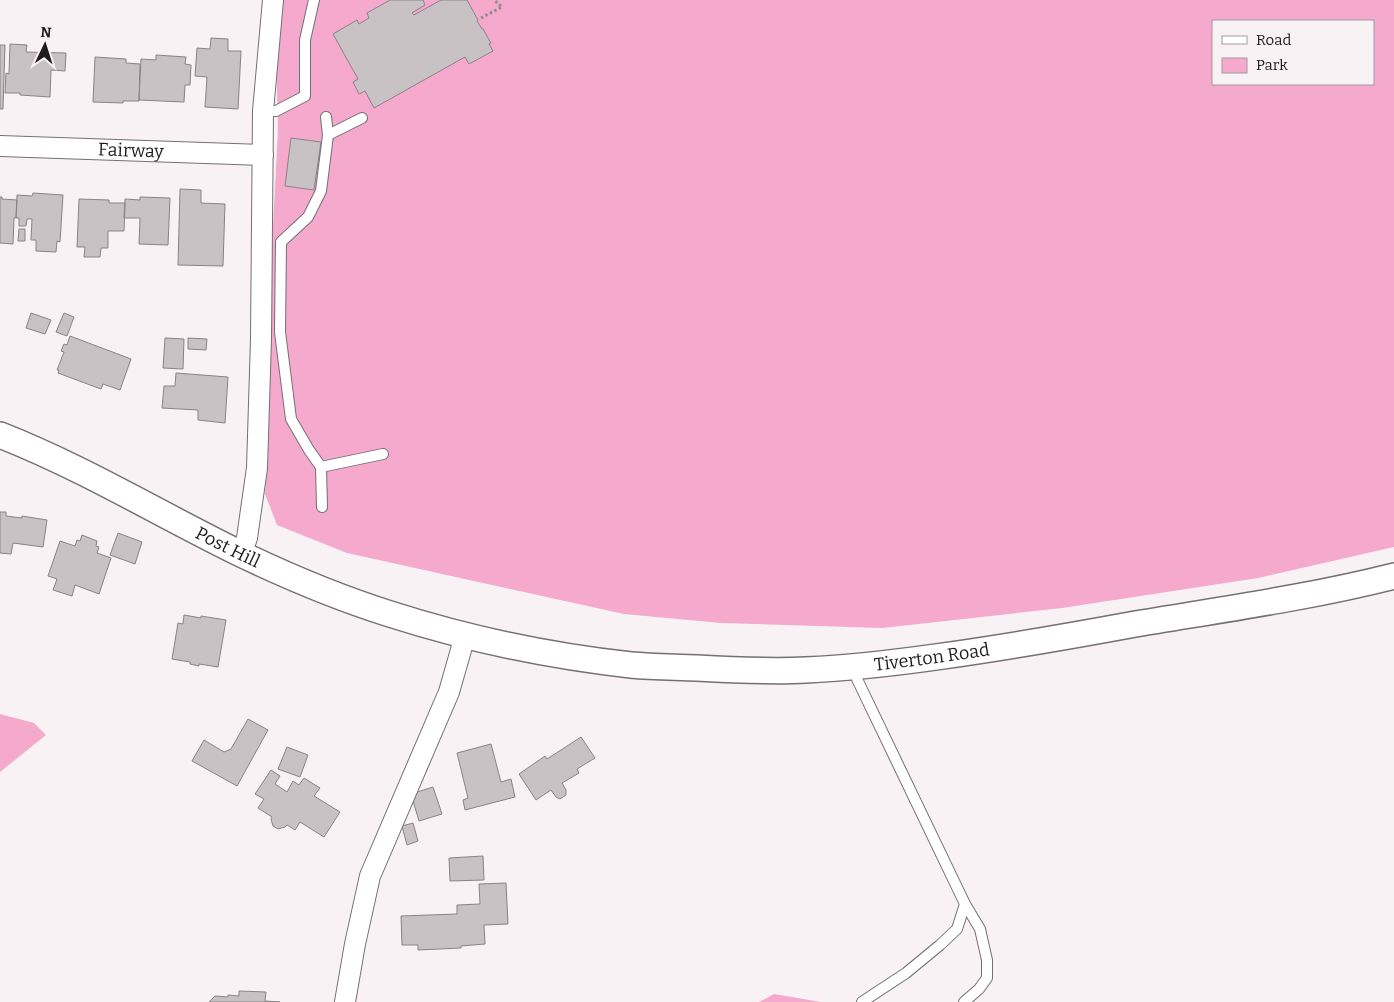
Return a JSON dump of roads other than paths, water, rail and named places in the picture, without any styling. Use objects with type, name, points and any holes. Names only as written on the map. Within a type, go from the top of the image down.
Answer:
[{"type":"street","points":[[241,554],[247,538],[257,468],[261,339],[263,111],[273,0]]},
{"type":"street","name":"Fairway","points":[[0,146],[263,155]]},
{"type":"street","name":"Post Hill","points":[[0,435],[130,496],[241,554],[324,591],[390,614],[465,636]]},
{"type":"street","name":"Tiverton Road","points":[[465,636],[568,656],[634,665],[745,671],[855,667],[1064,637],[1290,598],[1394,576]]},
{"type":"street","points":[[345,1002],[354,944],[370,876],[449,692],[465,636]]},
{"type":"lane","points":[[263,111],[276,111],[305,96],[305,40],[314,0]]},
{"type":"lane","points":[[322,507],[321,467],[308,450],[291,420],[280,332],[281,242],[308,217],[321,192],[328,135],[326,117]]},
{"type":"lane","points":[[328,135],[362,118]]},
{"type":"lane","points":[[321,467],[383,454]]},
{"type":"lane","points":[[855,667],[858,680],[965,904],[980,929],[987,960],[987,978],[979,989],[964,1002]]},
{"type":"lane","points":[[862,1002],[906,973],[940,946],[957,929],[965,904]]}]
